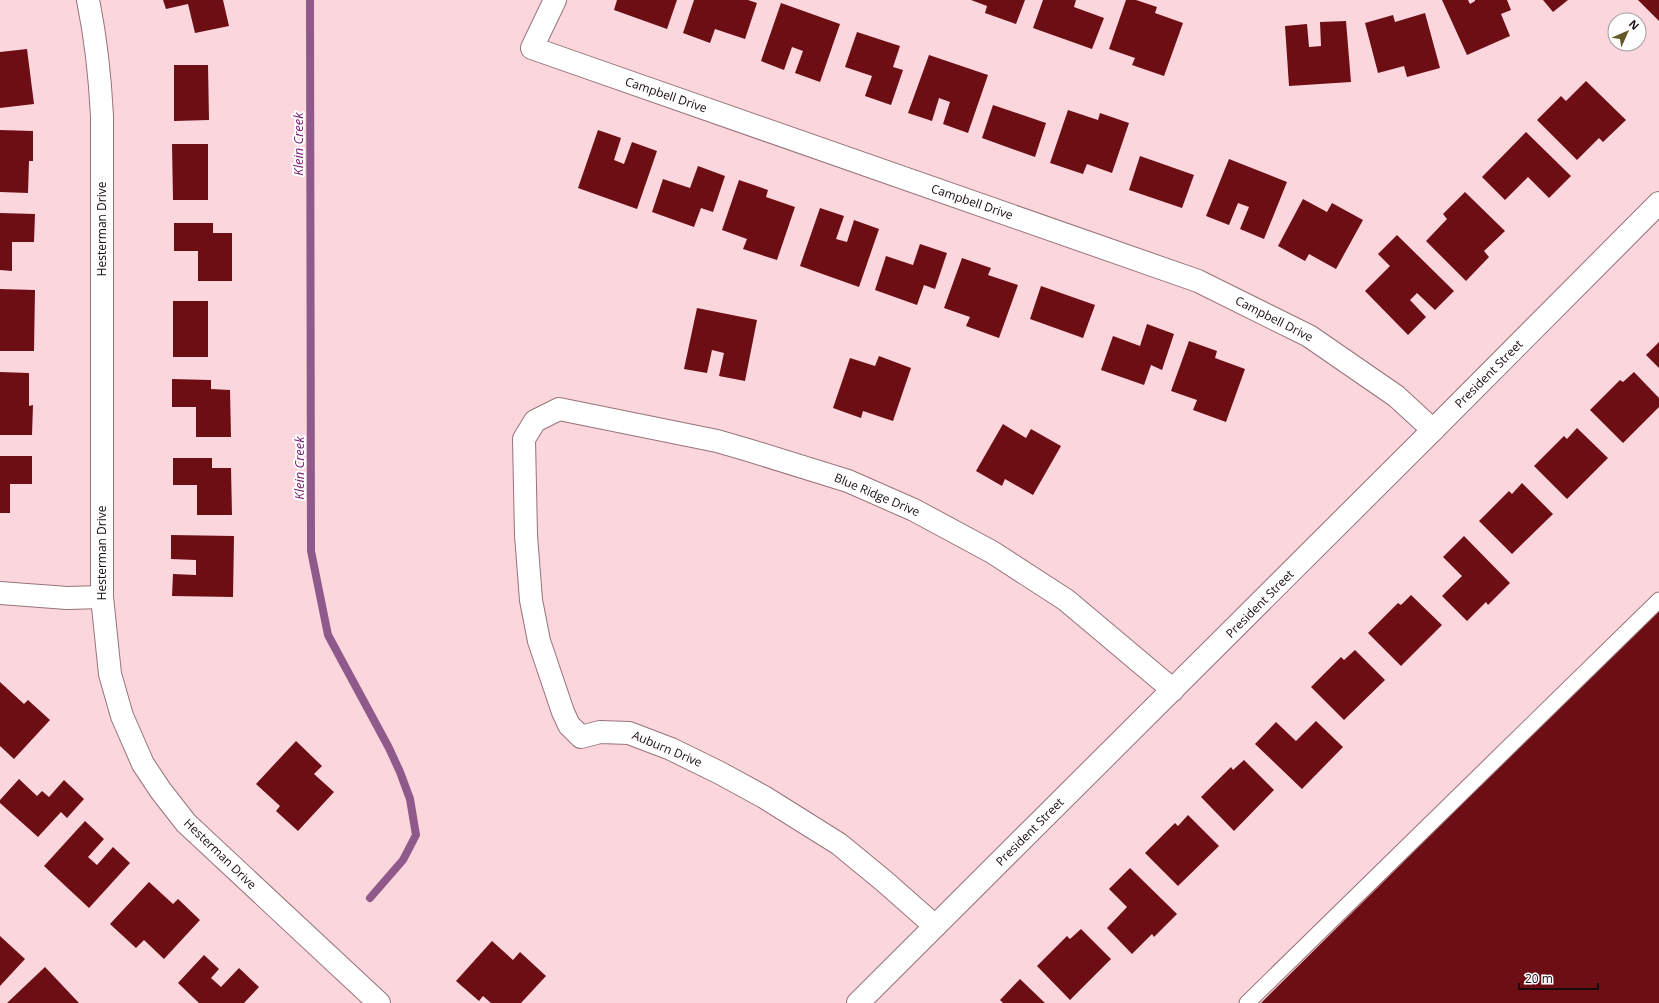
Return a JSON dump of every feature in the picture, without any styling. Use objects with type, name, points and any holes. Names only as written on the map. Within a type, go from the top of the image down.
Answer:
[{"type":"street","name":"Hesterman Drive","points":[[88,0],[95,34],[100,76],[102,116],[102,597],[110,674],[122,716],[143,764],[161,791],[186,823],[379,1003]]},
{"type":"street","name":"Campbell Drive","points":[[555,0],[532,48],[1198,281],[1309,336],[1396,396],[1433,430]]},
{"type":"street","name":"President Street","points":[[858,1003],[1174,690],[1659,202]]},
{"type":"street","name":"Blue Ridge Drive","points":[[535,421],[559,409],[717,441],[848,481],[914,510],[992,552],[1066,600],[1174,690]]},
{"type":"street","name":"Auburn Drive","points":[[535,421],[524,439],[526,535],[531,600],[539,641],[569,726],[581,737],[600,732],[629,733],[678,752],[764,796],[839,844],[935,926]]},
{"type":"street","points":[[0,594],[67,598],[102,597]]},
{"type":"lane","points":[[1247,1003],[1659,600]]},
{"type":"building","points":[[163,0],[223,0],[229,26],[195,33],[188,4],[166,9]]},
{"type":"building","points":[[617,0],[677,0],[667,29],[614,10]]},
{"type":"building","points":[[694,0],[748,0],[757,3],[745,39],[715,29],[710,43],[683,33]]},
{"type":"building","points":[[971,0],[1025,0],[1016,24],[985,13],[987,6]]},
{"type":"building","points":[[1043,0],[1076,0],[1074,7],[1104,18],[1092,49],[1033,28]]},
{"type":"building","points":[[1126,0],[1136,0],[1157,7],[1155,13],[1183,23],[1164,76],[1132,65],[1135,58],[1109,49]]},
{"type":"building","points":[[1442,0],[1468,0],[1470,4],[1475,0],[1507,0],[1511,10],[1501,14],[1510,36],[1467,55]]},
{"type":"building","points":[[1543,0],[1568,0],[1553,12]]},
{"type":"building","points":[[1638,0],[1659,0],[1659,21]]},
{"type":"building","points":[[781,3],[840,24],[820,82],[795,73],[803,51],[792,47],[784,70],[761,61]]},
{"type":"building","points":[[1425,13],[1440,68],[1407,77],[1404,66],[1378,73],[1365,23],[1393,15],[1395,22]]},
{"type":"building","points":[[1346,21],[1351,82],[1289,86],[1285,26],[1307,24],[1309,47],[1321,46],[1320,22]]},
{"type":"building","points":[[857,32],[900,46],[893,67],[903,70],[891,105],[865,96],[872,76],[845,67]]},
{"type":"building","points":[[27,49],[34,104],[0,108],[0,52]]},
{"type":"building","points":[[929,55],[988,75],[968,133],[943,124],[950,102],[939,98],[932,121],[908,113]]},
{"type":"building","points":[[174,65],[208,65],[209,120],[174,121]]},
{"type":"building","points":[[1586,81],[1626,120],[1603,142],[1599,138],[1577,160],[1537,120],[1561,96],[1566,101]]},
{"type":"building","points":[[993,105],[1046,123],[1035,157],[982,138]]},
{"type":"building","points":[[1068,110],[1098,120],[1100,113],[1129,123],[1112,173],[1087,164],[1083,174],[1050,163]]},
{"type":"building","points":[[0,130],[33,131],[33,161],[29,161],[28,193],[0,192]]},
{"type":"building","points":[[598,130],[621,138],[614,160],[624,164],[632,142],[657,151],[637,209],[578,188]]},
{"type":"building","points":[[1526,132],[1571,176],[1549,198],[1528,177],[1505,200],[1482,177]]},
{"type":"building","points":[[172,144],[208,144],[208,200],[173,200]]},
{"type":"building","points":[[1140,156],[1194,175],[1182,208],[1129,190]]},
{"type":"building","points":[[1229,159],[1287,182],[1264,239],[1240,229],[1249,207],[1238,203],[1229,225],[1206,216]]},
{"type":"building","points":[[698,166],[725,176],[713,212],[701,208],[694,227],[652,212],[663,179],[690,188]]},
{"type":"building","points":[[739,180],[768,190],[766,197],[795,207],[777,260],[743,249],[747,239],[722,230]]},
{"type":"building","points":[[1465,192],[1505,231],[1484,251],[1489,257],[1466,281],[1426,241],[1447,219],[1443,214]]},
{"type":"building","points":[[1303,199],[1327,212],[1332,203],[1363,220],[1336,269],[1309,254],[1305,261],[1278,246]]},
{"type":"building","points":[[820,208],[844,216],[836,239],[847,242],[854,220],[879,229],[859,287],[800,266]]},
{"type":"building","points":[[0,213],[35,214],[34,242],[12,242],[12,271],[0,270]]},
{"type":"building","points":[[174,223],[213,223],[213,233],[232,233],[232,281],[198,281],[198,251],[174,251]]},
{"type":"building","points":[[1397,235],[1454,291],[1435,310],[1417,293],[1410,300],[1426,317],[1408,335],[1365,291],[1390,266],[1378,254]]},
{"type":"building","points":[[920,244],[947,253],[935,289],[924,285],[917,305],[875,290],[886,256],[913,265]]},
{"type":"building","points":[[962,258],[991,268],[988,275],[1018,285],[999,338],[966,326],[970,317],[944,308]]},
{"type":"building","points":[[1041,286],[1095,305],[1083,338],[1030,319]]},
{"type":"building","points":[[0,289],[35,290],[34,351],[0,351]]},
{"type":"building","points":[[173,301],[208,301],[208,357],[173,357]]},
{"type":"building","points":[[697,308],[757,320],[745,381],[719,376],[724,353],[712,350],[707,373],[684,369]]},
{"type":"building","points":[[1147,324],[1174,334],[1162,370],[1151,365],[1144,385],[1101,370],[1113,336],[1140,346]]},
{"type":"building","points":[[1189,341],[1217,351],[1215,358],[1245,369],[1226,422],[1193,410],[1197,400],[1171,391]]},
{"type":"building","points":[[1659,342],[1659,368],[1646,355]]},
{"type":"building","points":[[879,356],[911,368],[893,421],[863,411],[861,418],[833,408],[850,358],[875,366]]},
{"type":"building","points":[[0,372],[29,373],[29,406],[33,405],[32,435],[0,435]]},
{"type":"building","points":[[1634,372],[1659,398],[1659,407],[1623,443],[1590,410],[1620,380],[1623,382]]},
{"type":"building","points":[[172,379],[211,380],[211,389],[230,390],[231,437],[196,437],[196,407],[172,407]]},
{"type":"building","points":[[1003,424],[1026,438],[1031,429],[1061,446],[1033,495],[1005,479],[1002,486],[976,471]]},
{"type":"building","points":[[1577,428],[1608,458],[1567,499],[1534,466],[1564,436],[1567,439]]},
{"type":"building","points":[[0,456],[32,456],[32,484],[10,484],[10,513],[0,513]]},
{"type":"building","points":[[173,458],[212,458],[212,468],[231,468],[232,515],[197,515],[197,485],[173,485]]},
{"type":"building","points":[[1522,483],[1553,514],[1512,554],[1479,521],[1509,491],[1512,494]]},
{"type":"building","points":[[171,535],[234,536],[233,597],[172,596],[173,574],[196,575],[196,560],[171,559]]},
{"type":"building","points":[[1464,536],[1510,583],[1488,605],[1486,602],[1467,621],[1442,596],[1462,576],[1443,557]]},
{"type":"building","points":[[1411,595],[1442,625],[1401,666],[1368,633],[1398,603],[1401,605]]},
{"type":"building","points":[[1659,609],[1659,1003],[1261,1003]]},
{"type":"building","points":[[1355,650],[1385,680],[1344,720],[1311,687],[1341,657],[1344,660]]},
{"type":"building","points":[[0,682],[24,704],[28,700],[50,720],[14,759],[0,746]]},
{"type":"building","points":[[1316,721],[1343,747],[1302,789],[1255,744],[1276,722],[1296,741]]},
{"type":"building","points":[[296,741],[322,766],[314,774],[334,792],[298,831],[276,811],[280,806],[256,784]]},
{"type":"building","points":[[1244,760],[1274,790],[1234,831],[1201,797],[1231,767],[1233,770]]},
{"type":"building","points":[[19,779],[37,796],[42,791],[49,797],[64,780],[84,799],[67,818],[61,812],[38,837],[0,803],[0,800]]},
{"type":"building","points":[[1188,815],[1219,846],[1178,886],[1145,853],[1175,823],[1178,826]]},
{"type":"building","points":[[85,821],[104,839],[88,857],[97,865],[113,847],[130,863],[89,908],[44,866]]},
{"type":"building","points":[[1130,868],[1177,914],[1154,937],[1152,934],[1132,954],[1107,928],[1127,907],[1109,889]]},
{"type":"building","points":[[149,882],[173,904],[178,899],[200,920],[164,959],[144,940],[136,948],[110,924]]},
{"type":"building","points":[[1081,929],[1111,959],[1070,1000],[1037,966],[1067,936],[1070,939]]},
{"type":"building","points":[[0,936],[25,959],[0,986]]},
{"type":"building","points":[[492,941],[513,960],[520,952],[546,976],[521,1003],[491,1003],[483,996],[479,1001],[456,981]]},
{"type":"building","points":[[204,955],[219,969],[211,978],[221,987],[239,968],[259,987],[244,1003],[199,1003],[178,983]]},
{"type":"building","points":[[45,967],[79,1003],[7,1003]]},
{"type":"building","points":[[1020,979],[1045,1003],[1003,1003],[1000,1000]]},
{"type":"waterway","name":"Klein Creek","points":[[310,0],[311,551],[328,635],[389,748],[400,772],[410,799],[416,835],[403,860],[370,898]]}]
